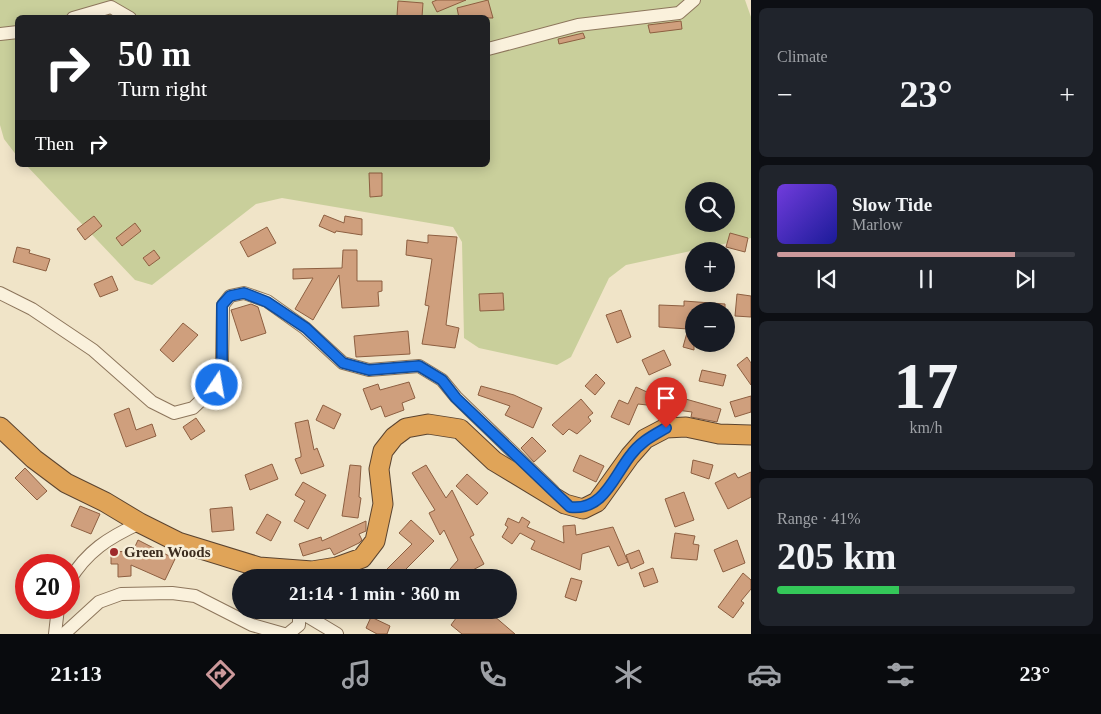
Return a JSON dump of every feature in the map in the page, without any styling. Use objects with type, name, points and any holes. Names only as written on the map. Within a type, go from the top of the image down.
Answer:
[{"type":"highway","points":[[326,569],[362,558],[375,540],[383,504],[379,469],[383,451],[394,437],[406,428],[428,424],[460,429],[494,461],[570,507],[583,508],[597,502],[630,456],[645,439],[666,428],[686,427],[719,434],[751,435]]},
{"type":"highway","points":[[0,427],[34,459],[66,484],[105,502],[140,523],[178,542],[250,564],[274,569]]},
{"type":"lane","points":[[490,48],[578,26],[679,13],[694,0]]},
{"type":"lane","points":[[83,15],[111,7],[125,15]]},
{"type":"lane","points":[[0,34],[15,32]]},
{"type":"lane","points":[[0,293],[32,309],[93,350],[152,402],[174,413],[193,408],[217,385],[222,361],[222,305],[230,296],[244,293],[267,302],[306,328],[343,363],[369,370],[419,366],[442,380],[456,398],[491,428],[566,503]]},
{"type":"lane","points":[[80,563],[106,539],[140,523]]},
{"type":"lane","points":[[64,634],[85,614],[106,599],[121,594],[172,593],[195,596],[252,625],[286,634],[299,625],[299,619]]},
{"type":"lane","points":[[55,634],[57,619]]},
{"type":"lane","points":[[312,619],[337,634]]},
{"type":"green space","points":[[0,0],[745,0],[751,17],[751,238],[732,242],[685,242],[685,252],[626,265],[609,278],[571,357],[557,365],[479,348],[464,338],[462,242],[453,227],[282,198],[256,204],[152,285],[135,280],[28,167],[490,167],[490,15],[15,15],[15,153],[4,139],[0,125]]},
{"type":"building","points":[[437,0],[466,0],[437,12],[432,2]]},
{"type":"building","points":[[488,0],[493,18],[490,18],[490,15],[458,15],[457,8]]},
{"type":"building","points":[[398,1],[423,3],[422,15],[397,15]]},
{"type":"building","points":[[681,21],[682,29],[650,33],[648,25]]},
{"type":"building","points":[[583,33],[585,38],[559,44],[558,39]]},
{"type":"building","points":[[369,173],[382,173],[382,196],[370,197]]},
{"type":"building","points":[[324,215],[344,223],[345,216],[362,219],[362,235],[336,231],[335,233],[319,226]]},
{"type":"building","points":[[94,216],[102,226],[85,240],[77,229]]},
{"type":"building","points":[[135,223],[141,231],[122,246],[116,238]]},
{"type":"building","points":[[267,227],[276,243],[248,257],[240,242]]},
{"type":"building","points":[[730,233],[748,238],[745,252],[735,249],[735,242],[727,242]]},
{"type":"building","points":[[428,235],[457,237],[446,325],[459,328],[455,348],[422,344],[429,306],[425,305],[432,259],[406,255],[407,240],[428,243]]},
{"type":"building","points":[[17,247],[30,250],[29,253],[50,259],[46,271],[13,262]]},
{"type":"building","points":[[154,250],[160,258],[149,266],[143,258]]},
{"type":"building","points":[[343,250],[357,250],[357,281],[382,281],[382,291],[378,292],[379,306],[342,308],[339,275],[313,320],[295,309],[313,278],[293,279],[293,269],[342,268]]},
{"type":"building","points":[[112,276],[118,290],[100,297],[94,284]]},
{"type":"building","points":[[503,293],[504,310],[480,311],[479,294]]},
{"type":"building","points":[[737,294],[751,296],[751,317],[735,316]]},
{"type":"building","points":[[684,301],[698,302],[685,302],[685,329],[659,327],[659,305],[684,306]]},
{"type":"building","points":[[251,304],[258,307],[266,333],[241,341],[231,310]]},
{"type":"building","points":[[621,310],[631,337],[617,343],[606,315]]},
{"type":"building","points":[[183,323],[198,335],[173,362],[160,350]]},
{"type":"building","points":[[408,331],[410,354],[356,357],[354,336]]},
{"type":"building","points":[[664,350],[671,365],[649,375],[642,360]]},
{"type":"building","points":[[747,357],[751,363],[751,385],[737,365]]},
{"type":"building","points":[[702,370],[726,375],[723,386],[699,381]]},
{"type":"building","points":[[596,374],[605,383],[595,395],[585,386]]},
{"type":"building","points":[[409,382],[415,398],[402,403],[404,410],[385,417],[381,406],[371,410],[363,389],[378,384],[380,390]]},
{"type":"building","points":[[481,386],[514,395],[542,408],[533,428],[505,415],[510,406],[478,395]]},
{"type":"building","points":[[636,387],[658,397],[654,387],[683,392],[682,398],[721,409],[717,422],[691,417],[692,412],[669,409],[667,417],[655,415],[656,406],[638,404],[629,425],[611,417],[619,400],[628,404]]},
{"type":"building","points":[[751,396],[751,412],[735,417],[730,402]]},
{"type":"building","points":[[581,399],[593,413],[588,417],[591,421],[577,434],[569,429],[563,435],[552,425]]},
{"type":"building","points":[[323,405],[341,414],[334,429],[316,420]]},
{"type":"building","points":[[129,408],[136,430],[152,424],[156,436],[126,447],[114,414]]},
{"type":"building","points":[[196,418],[205,431],[191,440],[183,427]]},
{"type":"building","points":[[308,420],[314,450],[317,448],[324,466],[301,474],[295,459],[301,457],[301,454],[295,423]]},
{"type":"building","points":[[532,437],[546,451],[534,462],[521,448]]},
{"type":"building","points":[[580,455],[604,466],[596,482],[573,471]]},
{"type":"building","points":[[693,460],[713,465],[709,479],[691,473]]},
{"type":"building","points":[[272,464],[278,479],[250,490],[245,475]]},
{"type":"building","points":[[350,465],[361,466],[359,497],[361,498],[358,518],[342,516]]},
{"type":"building","points":[[426,465],[446,498],[452,490],[474,535],[470,537],[484,564],[475,569],[450,569],[458,560],[444,530],[440,535],[429,513],[435,510],[412,473]]},
{"type":"building","points":[[25,468],[47,491],[37,500],[15,478]]},
{"type":"building","points":[[751,472],[751,497],[728,509],[715,483],[735,473],[738,478]]},
{"type":"building","points":[[467,474],[488,493],[477,505],[456,486]]},
{"type":"building","points":[[303,482],[326,495],[308,529],[294,521],[305,501],[295,495]]},
{"type":"building","points":[[684,492],[694,520],[675,527],[665,499]]},
{"type":"building","points":[[80,506],[100,514],[91,534],[71,526]]},
{"type":"building","points":[[232,507],[234,530],[212,532],[210,509]]},
{"type":"building","points":[[267,514],[281,522],[271,541],[256,533]]},
{"type":"building","points":[[522,517],[530,522],[527,527],[564,543],[563,526],[575,525],[576,535],[613,527],[628,562],[618,566],[609,546],[582,554],[580,570],[531,549],[535,541],[520,533],[512,544],[502,537],[508,527],[505,525],[508,518],[519,523]]},
{"type":"building","points":[[411,520],[434,541],[406,569],[387,569],[412,544],[399,533]]},
{"type":"building","points":[[366,521],[366,531],[359,534],[362,540],[359,543],[334,555],[330,548],[303,556],[299,544],[321,537],[322,541]]},
{"type":"building","points":[[675,533],[695,536],[693,544],[699,545],[697,560],[671,558]]},
{"type":"building","points":[[138,540],[175,559],[165,580],[131,565],[131,576],[118,577],[118,564],[111,564],[111,552],[133,551]]},
{"type":"building","points":[[737,540],[745,563],[723,572],[714,550]]},
{"type":"building","points":[[639,550],[644,563],[631,569],[626,555]]},
{"type":"building","points":[[653,568],[658,582],[644,587],[639,573]]},
{"type":"building","points":[[743,573],[751,580],[751,589],[741,601],[744,603],[733,618],[718,607]]},
{"type":"building","points":[[571,578],[582,581],[576,601],[565,597]]},
{"type":"building","points":[[370,619],[375,619],[390,626],[387,634],[377,634],[366,628]]},
{"type":"building","points":[[455,619],[498,619],[515,634],[462,634],[451,625]]},
{"type":"place","name":"Green Woods","points":[[114,552]]},
{"type":"route","points":[[217,385],[222,361],[222,305],[230,296],[244,293],[267,302],[306,328],[343,363],[369,370],[419,366],[442,380],[456,398],[491,428],[570,507],[583,508],[597,502],[630,456],[645,439],[666,428]]}]
